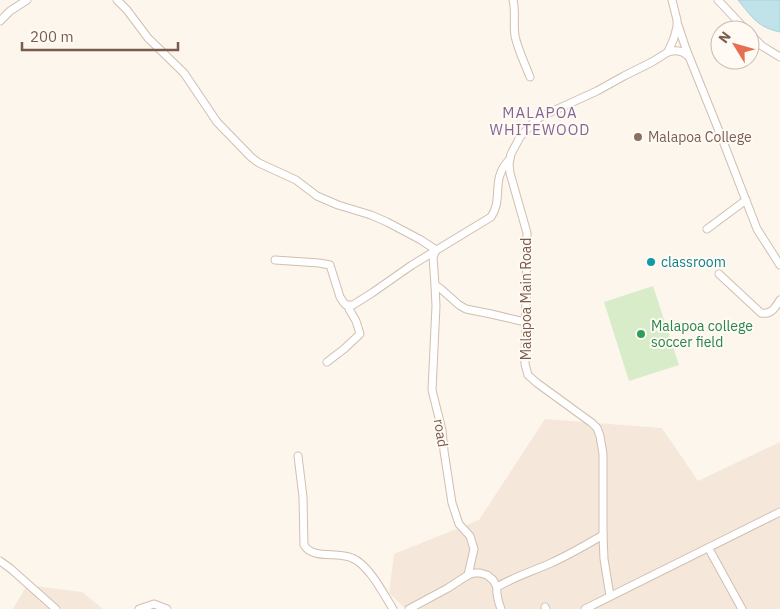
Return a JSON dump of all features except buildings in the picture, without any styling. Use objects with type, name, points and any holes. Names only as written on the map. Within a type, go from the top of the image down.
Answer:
[{"type":"street","points":[[0,20],[27,0]]},
{"type":"street","points":[[117,0],[148,38],[184,73],[217,122],[250,157],[296,180],[324,199],[394,225],[436,250]]},
{"type":"street","points":[[513,0],[516,38],[530,77]]},
{"type":"street","points":[[672,0],[686,49],[757,228],[780,265]]},
{"type":"street","points":[[718,0],[737,20]]},
{"type":"street","points":[[668,52],[676,30],[677,20]]},
{"type":"street","points":[[760,44],[780,57]]},
{"type":"street","points":[[275,260],[330,265],[340,297],[344,303],[353,305],[436,250],[491,217],[496,209],[499,176],[505,164],[510,160],[516,142],[540,117],[597,91],[668,52],[681,51],[691,59]]},
{"type":"street","name":"Malapoa Main Road","points":[[510,160],[510,173],[527,233],[525,364],[528,375],[532,379],[592,423],[597,428],[600,436],[603,454],[602,535],[610,596]]},
{"type":"street","points":[[707,229],[746,200]]},
{"type":"street","name":"road","points":[[436,250],[434,257],[436,306],[432,390],[442,430],[452,503],[459,524],[470,536],[474,549],[468,575]]},
{"type":"street","points":[[719,274],[761,313],[768,314],[780,300]]},
{"type":"street","points":[[435,285],[466,309],[525,322]]},
{"type":"street","points":[[327,362],[360,334],[356,321],[348,309]]},
{"type":"street","points":[[298,456],[303,497],[304,545],[311,552],[341,555],[352,558],[360,563],[370,574],[393,609]]},
{"type":"street","points":[[585,609],[709,549],[780,512]]},
{"type":"street","points":[[497,587],[564,557],[602,535]]},
{"type":"street","points":[[709,549],[742,609]]},
{"type":"street","points":[[0,561],[56,609]]},
{"type":"street","points":[[409,609],[468,575],[480,573],[487,575],[497,587],[496,592],[501,609]]},
{"type":"street","points":[[139,609],[154,604],[167,609]]},
{"type":"shaded area","points":[[545,419],[662,428],[698,481],[780,442],[780,609],[406,609],[389,593],[394,554],[479,520]]},
{"type":"shaded area","points":[[27,585],[82,592],[103,609],[13,609]]},
{"type":"green space","name":"Malapoa college soccer field","points":[[653,286],[679,365],[629,381],[604,302]]},
{"type":"water","points":[[738,0],[780,0],[780,32],[760,24],[760,20],[756,20]]},
{"type":"place","name":"Malapoa College","points":[[638,137]]},
{"type":"place","name":"classroom","points":[[651,262]]},
{"type":"place","name":"Malapoa college soccer field","points":[[641,334]]},
{"type":"district","name":"MALAPOA WHITEWOOD","points":[[540,122]]}]
